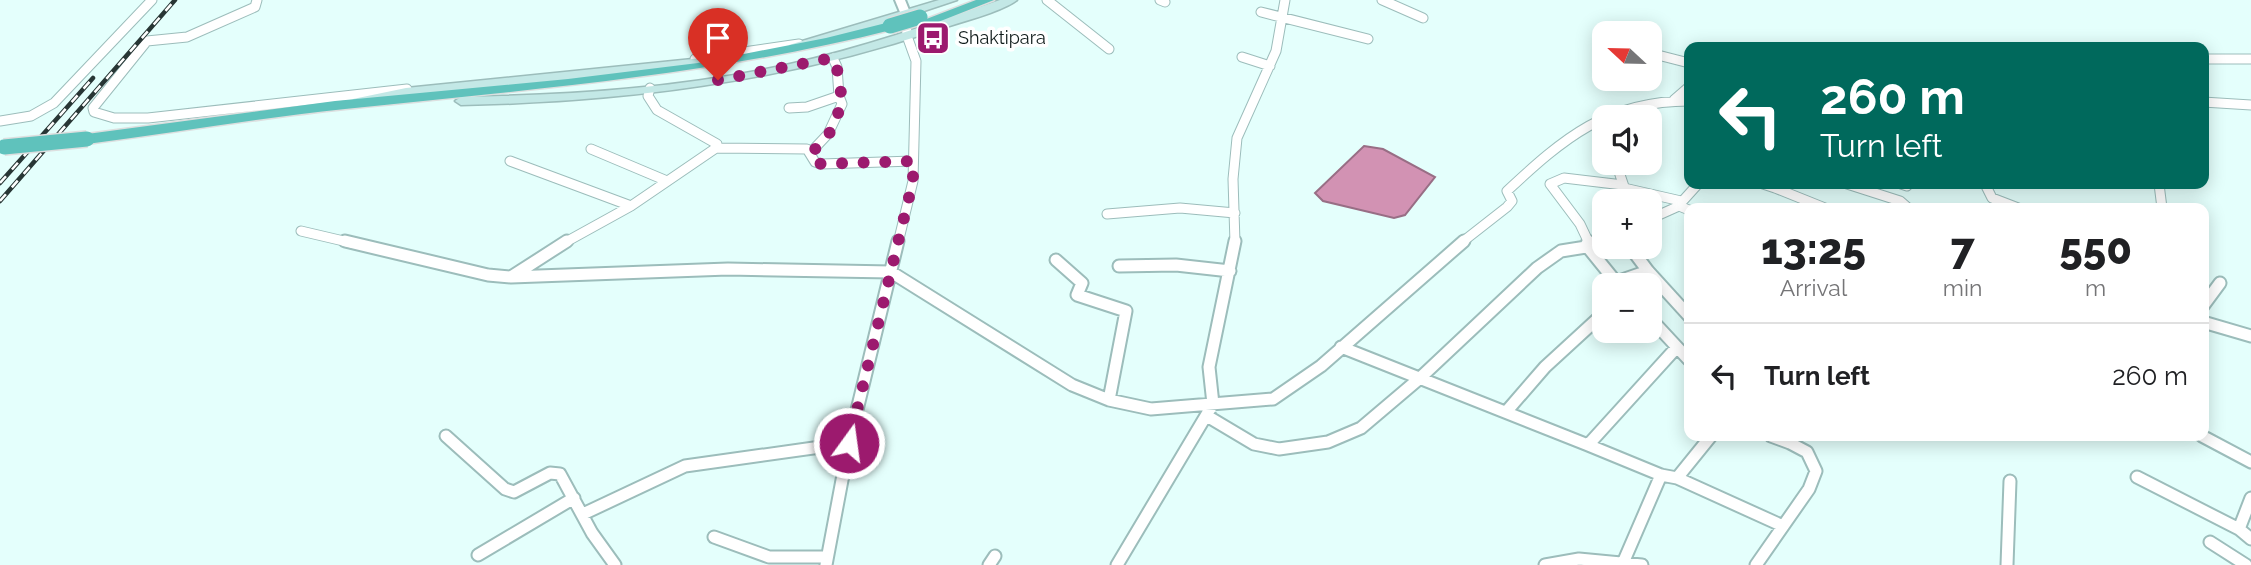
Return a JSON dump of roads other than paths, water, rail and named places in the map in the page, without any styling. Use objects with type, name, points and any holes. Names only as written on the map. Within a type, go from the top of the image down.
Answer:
[{"type":"highway","points":[[165,130],[249,116],[350,104],[730,66],[840,40],[969,0]]},
{"type":"highway","points":[[2,147],[653,81],[845,46],[988,0]]},
{"type":"main road","points":[[350,104],[406,92],[712,61],[799,44],[951,0]]},
{"type":"main road","points":[[461,100],[556,98],[743,76],[832,58],[907,36],[1010,0]]},
{"type":"street","points":[[0,121],[31,116],[54,103],[152,0]]},
{"type":"street","points":[[257,0],[255,7],[187,37],[147,41],[93,108],[94,112],[114,118],[148,118],[704,58],[799,44]]},
{"type":"street","points":[[714,537],[743,551],[773,560],[826,561],[849,443],[913,181],[916,61],[907,36],[906,15],[900,0]]},
{"type":"street","points":[[1047,0],[1109,49]]},
{"type":"street","points":[[1117,565],[1213,404],[1209,367],[1236,248],[1233,179],[1237,138],[1270,66],[1285,0]]},
{"type":"street","points":[[1382,0],[1423,18]]},
{"type":"street","points":[[1261,12],[1368,39]]},
{"type":"street","points":[[1662,56],[1684,62]]},
{"type":"street","points":[[1242,57],[1270,66]]},
{"type":"street","points":[[811,152],[821,145],[842,104],[837,67],[832,58]]},
{"type":"street","points":[[2209,59],[2251,59]]},
{"type":"street","points":[[650,88],[648,96],[657,110],[717,144],[716,148]]},
{"type":"street","points":[[1674,100],[1684,91]]},
{"type":"street","points":[[789,108],[807,107],[839,96]]},
{"type":"street","points":[[301,231],[488,275],[511,277],[728,269],[891,272],[1072,384],[1109,400],[1151,409],[1213,404],[1278,397],[1507,206],[1510,198],[1506,193],[1509,189],[1575,132],[1598,117],[1625,106],[1684,101]]},
{"type":"street","points":[[2209,102],[2251,105]]},
{"type":"street","points":[[511,277],[560,245],[631,206],[716,148],[800,149],[811,152]]},
{"type":"street","points":[[591,149],[667,180]]},
{"type":"street","points":[[811,152],[815,162],[821,164],[913,161]]},
{"type":"street","points":[[510,162],[631,206]]},
{"type":"street","points":[[1620,175],[1624,187]]},
{"type":"street","points":[[1610,273],[1588,245],[1580,224],[1550,184],[1556,179],[1564,178],[1624,187],[1683,206]]},
{"type":"street","points":[[1778,189],[1812,203]]},
{"type":"street","points":[[1863,189],[1902,203]]},
{"type":"street","points":[[1988,189],[1992,198],[1999,203]]},
{"type":"street","points":[[1662,214],[1683,206]]},
{"type":"street","points":[[1107,214],[1180,208],[1235,213]]},
{"type":"street","points":[[1207,416],[1254,444],[1279,449],[1328,442],[1361,428],[1420,378],[1537,268],[1561,251],[1592,245]]},
{"type":"street","points":[[1638,259],[1684,311]]},
{"type":"street","points":[[1056,260],[1082,283],[1077,295],[1126,311],[1124,343],[1109,400]]},
{"type":"street","points":[[1119,266],[1176,265],[1230,271]]},
{"type":"street","points":[[1642,273],[1647,271]]},
{"type":"street","points":[[2209,298],[2220,283]]},
{"type":"street","points":[[1506,412],[1545,368],[1592,324]]},
{"type":"street","points":[[2209,324],[2251,336]]},
{"type":"street","points":[[1662,331],[1684,355]]},
{"type":"street","points":[[1341,347],[1661,475],[1677,478],[1783,526]]},
{"type":"street","points":[[1588,445],[1677,347]]},
{"type":"street","points":[[446,436],[505,489],[520,491],[554,472],[560,474],[592,533],[615,565]]},
{"type":"street","points":[[2209,440],[2251,462]]},
{"type":"street","points":[[1677,478],[1707,441]]},
{"type":"street","points":[[1756,565],[1809,489],[1816,471],[1807,452],[1793,441]]},
{"type":"street","points":[[583,514],[685,466],[849,443]]},
{"type":"street","points":[[1623,563],[1661,475]]},
{"type":"street","points":[[2137,477],[2239,529],[2251,539]]},
{"type":"street","points":[[2007,565],[2010,481]]},
{"type":"street","points":[[478,555],[574,498]]},
{"type":"street","points":[[2239,529],[2251,498]]},
{"type":"street","points":[[2210,542],[2246,565]]},
{"type":"street","points":[[1545,565],[1580,559],[1642,565]]},
{"type":"railway","points":[[0,201],[175,0]]},
{"type":"railway","points":[[0,183],[93,78]]},
{"type":"place","name":"Shaktipara","points":[[933,38]]}]
